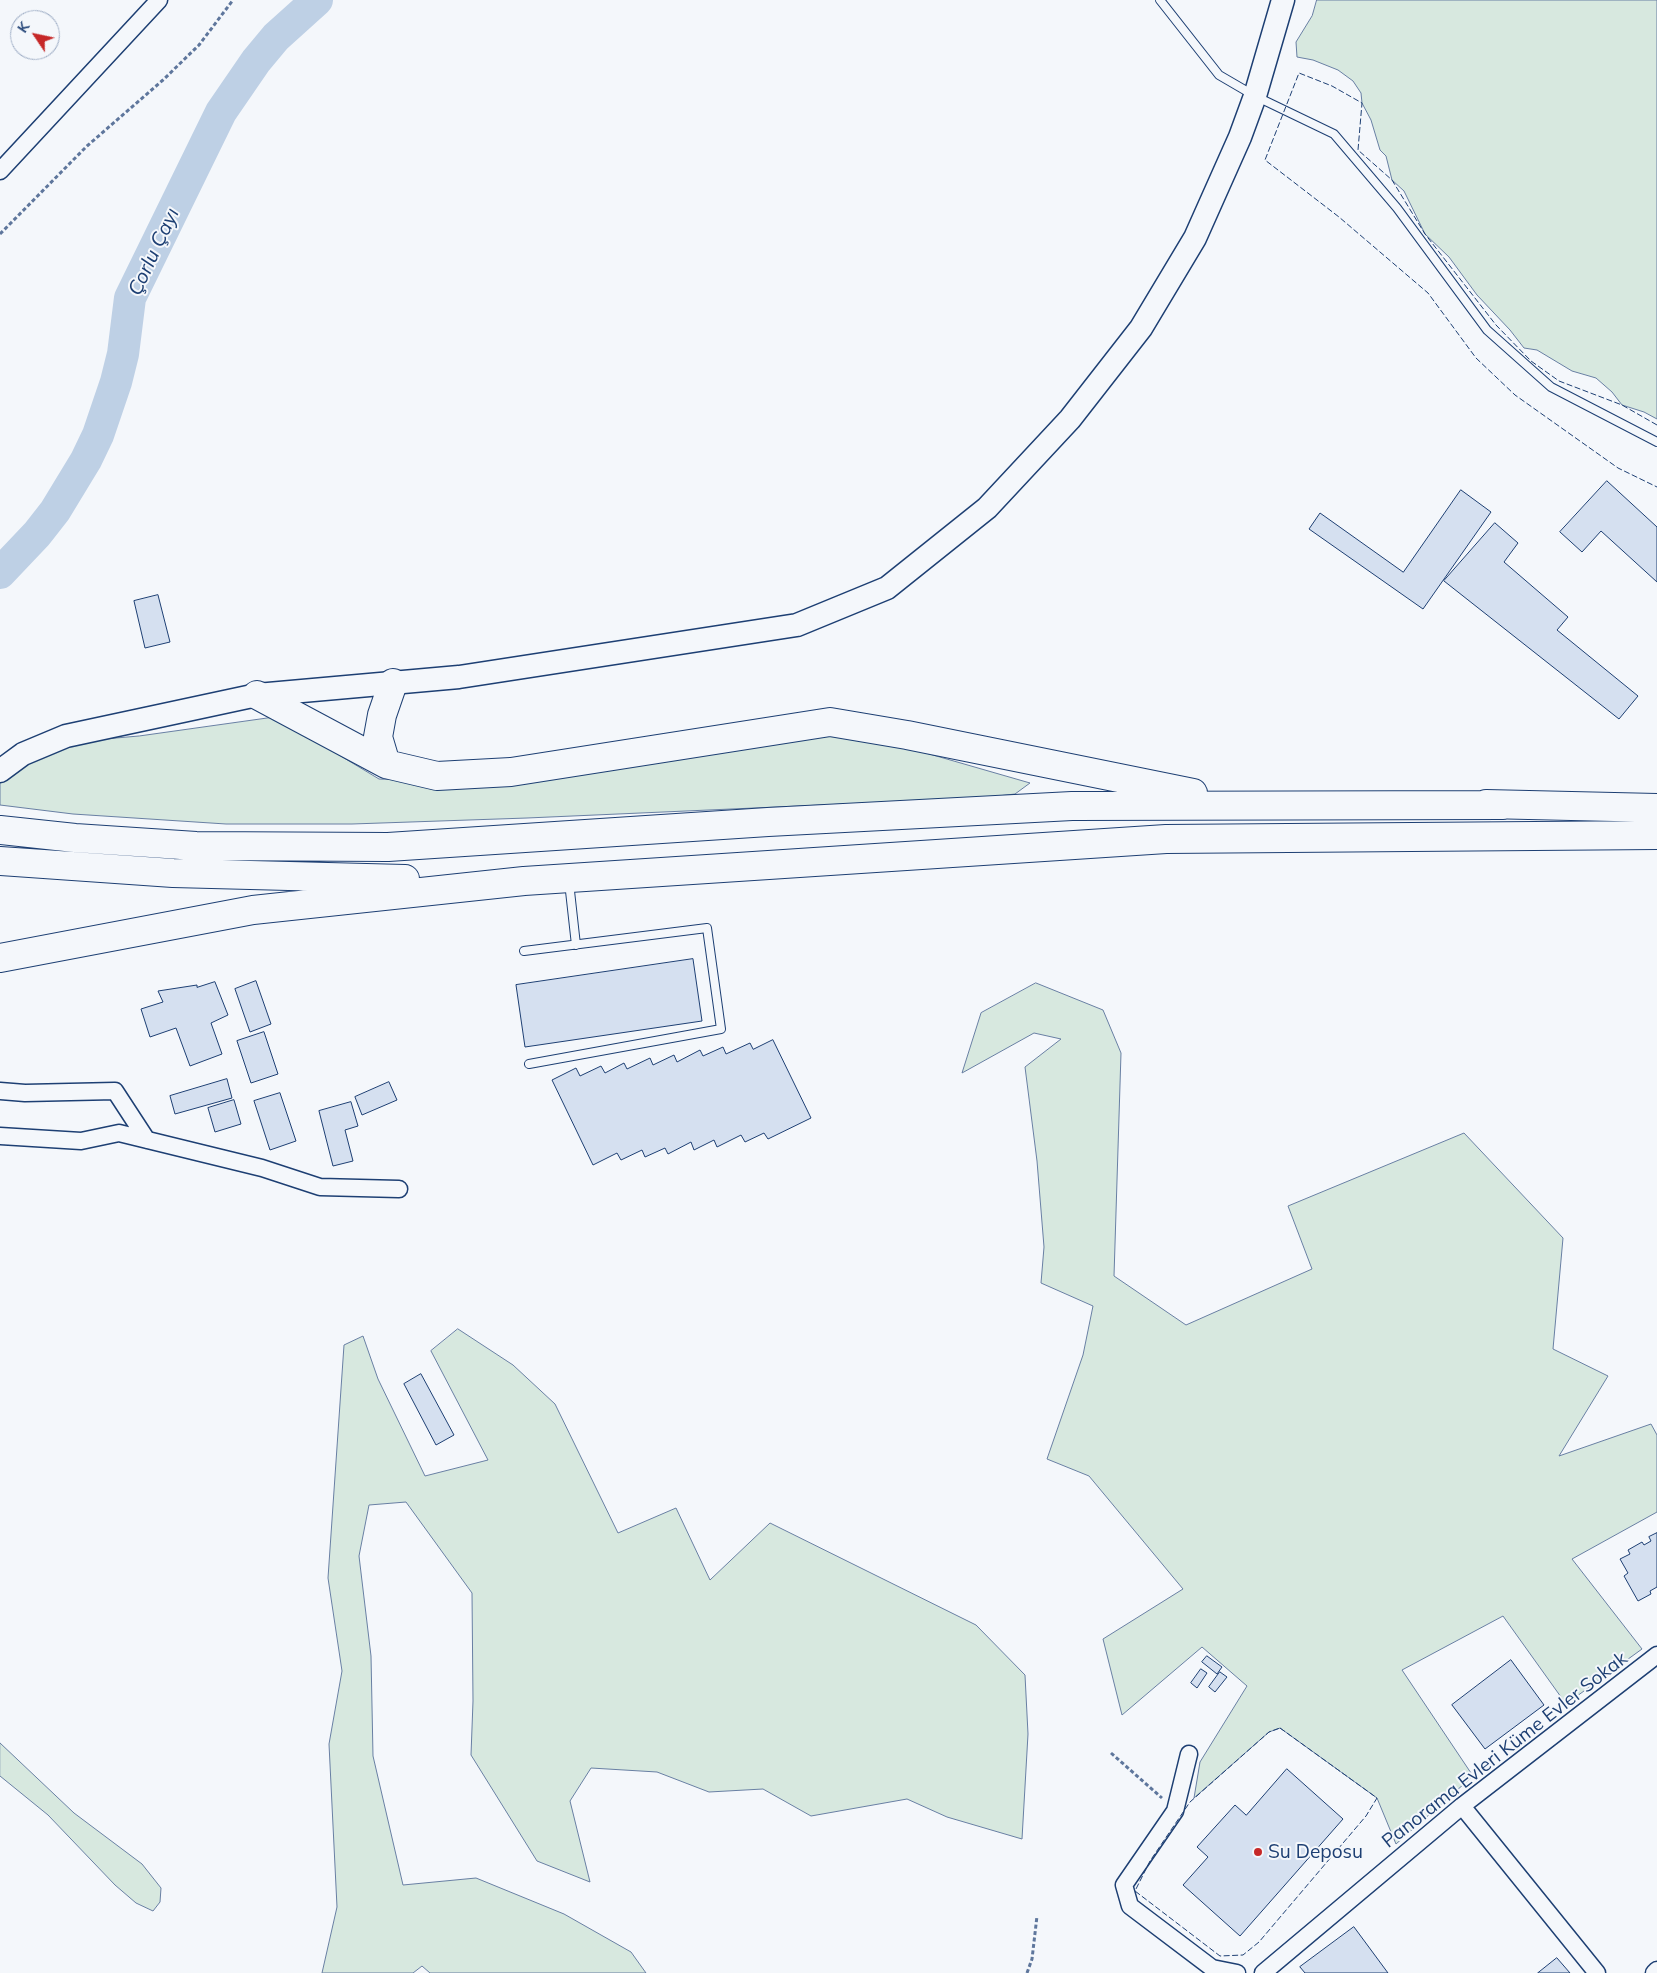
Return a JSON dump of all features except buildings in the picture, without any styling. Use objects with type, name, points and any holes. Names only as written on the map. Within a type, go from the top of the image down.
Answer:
[{"type":"highway","points":[[386,764],[378,736],[382,715],[393,682]]},
{"type":"highway","points":[[257,695],[386,764],[437,776],[511,772],[830,722],[906,735],[1212,797],[1657,808]]},
{"type":"highway","points":[[0,830],[75,838],[196,846],[388,847],[768,822],[1072,806],[1503,805]]},
{"type":"highway","points":[[0,958],[253,910],[524,881],[1166,839],[1657,835]]},
{"type":"highway","points":[[0,861],[173,873],[524,881]]},
{"type":"street","points":[[0,171],[159,0]]},
{"type":"street","points":[[0,771],[23,754],[66,736],[257,695],[459,677],[797,625],[887,588],[988,508],[1070,420],[1141,328],[1195,238],[1240,136],[1255,96],[1284,0]]},
{"type":"street","points":[[0,1091],[25,1093],[115,1092],[147,1140]]},
{"type":"street","points":[[0,1136],[81,1141],[119,1133],[262,1168],[320,1186],[399,1189]]},
{"type":"street","name":"Panorama Evleri Küme Evler Sokak","points":[[1263,1973],[1462,1806],[1657,1655]]},
{"type":"street","points":[[1189,1754],[1175,1811],[1124,1885],[1130,1906],[1212,1968],[1237,1973]]},
{"type":"street","points":[[1462,1806],[1597,1973]]},
{"type":"street","points":[[1654,1973],[1657,1970]]},
{"type":"lane","points":[[1160,0],[1219,75],[1255,96],[1334,134],[1397,208],[1487,330],[1551,387],[1657,442]]},
{"type":"lane","points":[[569,878],[576,945]]},
{"type":"lane","points":[[524,951],[707,928],[721,1029],[529,1064]]},
{"type":"path","points":[[0,234],[87,146],[199,46],[233,0]]},
{"type":"path","points":[[1111,1753],[1175,1811]]},
{"type":"path","points":[[1027,1973],[1032,1959],[1037,1916]]},
{"type":"shaded area","points":[[1317,0],[1657,0],[1657,419],[1644,412],[1622,405],[1612,392],[1596,378],[1572,371],[1537,350],[1524,348],[1477,295],[1449,257],[1425,234],[1404,191],[1392,180],[1386,156],[1380,150],[1371,120],[1362,103],[1361,93],[1353,81],[1338,70],[1313,60],[1297,57],[1296,42],[1312,16]]},
{"type":"shaded area","points":[[276,717],[379,779],[425,781],[812,731],[867,736],[1030,783],[1015,794],[981,798],[352,824],[226,824],[73,814],[0,805],[0,770],[59,743],[139,736]]},
{"type":"shaded area","points":[[1036,983],[1103,1010],[1121,1053],[1114,1276],[1186,1325],[1312,1269],[1288,1206],[1464,1133],[1563,1238],[1553,1349],[1608,1376],[1559,1456],[1651,1424],[1657,1435],[1657,1512],[1572,1559],[1642,1649],[1566,1704],[1503,1616],[1402,1670],[1473,1776],[1396,1844],[1377,1798],[1280,1728],[1269,1732],[1194,1798],[1200,1762],[1247,1686],[1202,1647],[1122,1715],[1103,1639],[1183,1589],[1089,1476],[1047,1459],[1083,1355],[1093,1306],[1041,1283],[1044,1247],[1037,1161],[1025,1067],[1061,1039],[1034,1033],[962,1073],[981,1013]]},
{"type":"shaded area","points":[[458,1329],[513,1365],[555,1404],[618,1533],[676,1508],[710,1580],[770,1523],[976,1625],[1025,1675],[1028,1734],[1022,1839],[947,1817],[907,1799],[811,1816],[763,1789],[709,1792],[657,1772],[591,1768],[570,1801],[590,1882],[537,1861],[471,1755],[473,1701],[472,1593],[406,1502],[369,1505],[359,1556],[371,1656],[373,1756],[403,1885],[476,1878],[564,1914],[631,1952],[646,1973],[430,1973],[422,1966],[413,1973],[322,1973],[337,1907],[329,1744],[342,1671],[328,1578],[344,1345],[363,1336],[378,1379],[425,1476],[488,1460],[431,1351]]},
{"type":"shaded area","points":[[0,1743],[74,1813],[142,1864],[161,1888],[160,1902],[153,1911],[136,1903],[115,1885],[48,1815],[0,1776]]},
{"type":"waterway","name":"Çorlu Çayı","points":[[0,573],[37,534],[55,511],[86,460],[98,435],[116,382],[123,354],[130,298],[221,112],[256,61],[276,37],[317,0]]},
{"type":"fence","points":[[1657,425],[1622,405],[1559,381],[1531,361],[1496,325],[1425,234],[1392,180],[1358,150],[1362,103],[1332,86],[1299,73],[1265,160],[1339,217],[1428,293],[1476,358],[1515,395],[1618,468],[1657,487]]},
{"type":"fence","points":[[1280,1728],[1377,1798],[1366,1816],[1259,1942],[1243,1955],[1220,1956],[1135,1891],[1150,1861],[1190,1802],[1269,1732],[1280,1728]]},
{"type":"place","name":"Su Deposu","points":[[1258,1852]]}]
